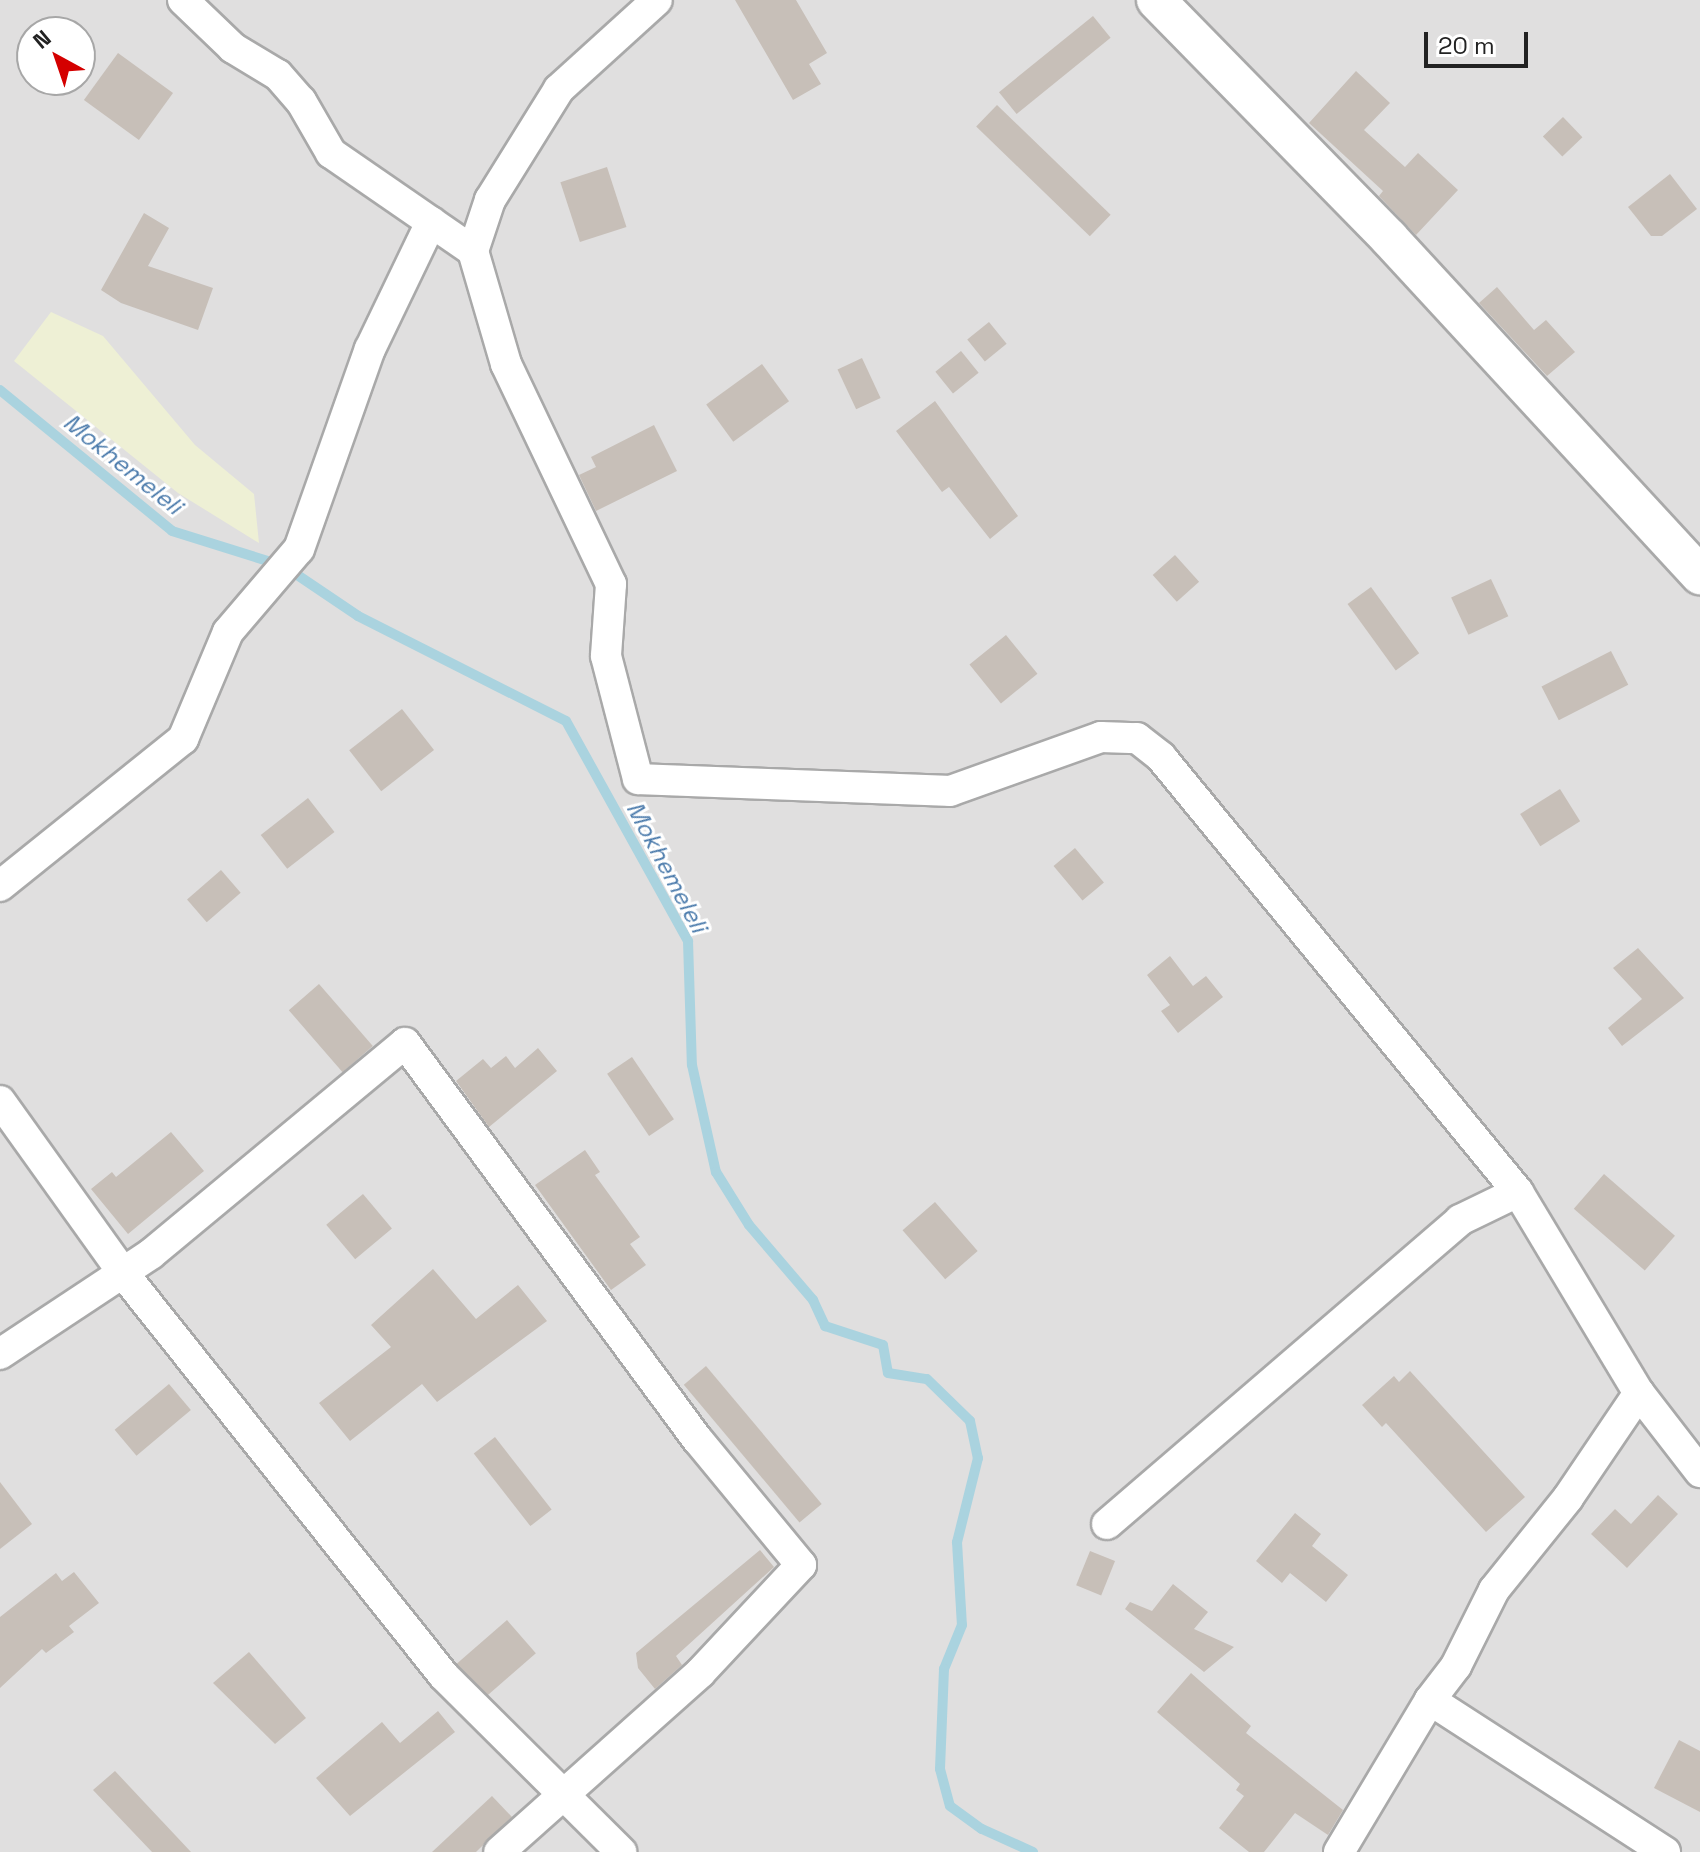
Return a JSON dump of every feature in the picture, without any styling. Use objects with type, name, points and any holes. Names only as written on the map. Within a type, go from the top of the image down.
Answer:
[{"type":"street","points":[[183,0],[233,48],[278,75],[301,101],[331,153],[473,251]]},
{"type":"street","points":[[657,0],[559,89],[490,200],[473,251],[506,364],[611,584],[606,656],[638,779],[950,791],[1101,737],[1137,738],[1161,757],[1518,1192],[1639,1393],[1700,1472]]},
{"type":"street","points":[[1156,0],[1389,238],[1700,575]]},
{"type":"street","points":[[0,886],[183,739],[228,632],[299,549],[370,349],[431,222]]},
{"type":"street","points":[[0,1354],[123,1273],[405,1043],[698,1440],[801,1565],[700,1673],[559,1794],[499,1852]]},
{"type":"street","points":[[0,1101],[123,1273],[444,1676],[559,1794],[621,1852]]},
{"type":"street","points":[[1107,1524],[1460,1220],[1518,1192]]},
{"type":"street","points":[[1339,1852],[1430,1700],[1456,1666],[1494,1590],[1568,1498],[1639,1393]]},
{"type":"street","points":[[1430,1700],[1665,1852]]},
{"type":"shaded area","points":[[0,0],[1700,0],[1700,1852],[0,1852]]},
{"type":"green space","points":[[51,312],[103,336],[195,445],[254,494],[259,543],[178,493],[14,361]]},
{"type":"building","points":[[735,0],[796,0],[827,53],[809,64],[821,84],[793,100]]},
{"type":"building","points":[[1093,16],[1111,38],[1017,114],[999,92]]},
{"type":"building","points":[[118,53],[173,93],[139,140],[84,100],[87,96],[96,96],[96,83]]},
{"type":"building","points":[[1356,71],[1390,103],[1364,130],[1405,167],[1418,153],[1458,190],[1416,235],[1379,196],[1383,191],[1309,123]]},
{"type":"building","points":[[997,105],[1111,215],[1090,236],[976,127]]},
{"type":"building","points":[[1563,117],[1582,137],[1562,157],[1543,136]]},
{"type":"building","points":[[607,167],[626,227],[580,242],[560,182]]},
{"type":"building","points":[[1670,174],[1697,209],[1662,236],[1651,236],[1628,207]]},
{"type":"building","points":[[144,213],[169,228],[148,266],[213,288],[198,330],[121,303],[101,290]]},
{"type":"building","points":[[1497,287],[1534,330],[1546,320],[1575,352],[1547,376],[1479,303]]},
{"type":"building","points":[[989,322],[1007,344],[985,361],[967,340]]},
{"type":"building","points":[[961,351],[979,373],[953,394],[935,372]]},
{"type":"building","points":[[862,358],[881,398],[856,409],[838,369]]},
{"type":"building","points":[[762,364],[789,401],[733,442],[706,405]]},
{"type":"building","points":[[935,401],[1018,516],[990,539],[949,487],[942,492],[896,431]]},
{"type":"building","points":[[654,425],[677,471],[596,511],[579,475],[596,467],[591,457]]},
{"type":"building","points":[[1175,555],[1199,582],[1177,602],[1153,575]]},
{"type":"building","points":[[1491,579],[1508,616],[1468,635],[1451,598]]},
{"type":"building","points":[[1371,587],[1419,653],[1396,670],[1348,604]]},
{"type":"building","points":[[1006,635],[1037,674],[1001,703],[969,665]]},
{"type":"building","points":[[1611,651],[1628,685],[1559,720],[1542,686]]},
{"type":"building","points":[[402,709],[434,750],[381,791],[349,750]]},
{"type":"building","points":[[1560,789],[1580,821],[1540,846],[1520,814]]},
{"type":"building","points":[[308,798],[334,832],[287,869],[261,835]]},
{"type":"building","points":[[1075,848],[1104,882],[1082,900],[1054,866]]},
{"type":"building","points":[[221,870],[241,893],[207,922],[187,900]]},
{"type":"building","points":[[1638,948],[1684,998],[1622,1046],[1608,1028],[1642,999],[1613,968]]},
{"type":"building","points":[[1170,956],[1193,986],[1206,976],[1223,997],[1178,1033],[1161,1011],[1170,1005],[1147,975]]},
{"type":"building","points":[[319,984],[373,1046],[343,1072],[289,1010]]},
{"type":"building","points":[[538,1048],[557,1071],[489,1127],[456,1081],[483,1059],[491,1068],[506,1056],[515,1068]]},
{"type":"building","points":[[632,1057],[674,1119],[649,1136],[607,1074]]},
{"type":"building","points":[[171,1132],[204,1171],[128,1234],[91,1189],[112,1172],[116,1177]]},
{"type":"building","points":[[585,1150],[600,1172],[595,1175],[640,1237],[630,1244],[646,1265],[611,1290],[535,1185]]},
{"type":"building","points":[[1604,1174],[1675,1236],[1645,1270],[1574,1209]]},
{"type":"building","points":[[363,1194],[392,1228],[355,1259],[326,1225]]},
{"type":"building","points":[[935,1202],[978,1251],[945,1279],[903,1230]]},
{"type":"building","points":[[433,1269],[476,1319],[518,1285],[547,1321],[437,1402],[422,1384],[350,1441],[319,1403],[391,1347],[371,1325]]},
{"type":"building","points":[[706,1366],[822,1504],[799,1523],[684,1385]]},
{"type":"building","points":[[1410,1371],[1525,1497],[1486,1532],[1386,1423],[1382,1427],[1362,1405],[1394,1376],[1399,1382]]},
{"type":"building","points":[[169,1384],[191,1410],[136,1456],[115,1430]]},
{"type":"building","points":[[495,1437],[552,1509],[530,1526],[474,1454]]},
{"type":"building","points":[[0,1482],[32,1524],[0,1549]]},
{"type":"building","points":[[1658,1495],[1678,1514],[1627,1568],[1591,1534],[1615,1509],[1631,1524]]},
{"type":"building","points":[[1295,1513],[1321,1534],[1312,1546],[1348,1575],[1326,1602],[1290,1573],[1282,1583],[1256,1561]]},
{"type":"building","points":[[760,1550],[774,1567],[676,1656],[682,1665],[655,1689],[638,1668],[636,1653]]},
{"type":"building","points":[[1090,1551],[1115,1561],[1101,1595],[1076,1585]]},
{"type":"building","points":[[74,1572],[99,1603],[69,1626],[74,1632],[46,1653],[42,1649],[0,1688],[0,1617],[56,1573],[62,1581]]},
{"type":"building","points":[[1173,1584],[1208,1612],[1194,1629],[1234,1647],[1204,1672],[1125,1609],[1130,1602],[1152,1611]]},
{"type":"building","points":[[507,1620],[536,1653],[485,1697],[456,1664]]},
{"type":"building","points":[[249,1652],[306,1718],[275,1744],[213,1683]]},
{"type":"building","points":[[1191,1673],[1251,1726],[1246,1733],[1343,1810],[1328,1835],[1295,1813],[1264,1852],[1249,1852],[1219,1828],[1244,1796],[1236,1790],[1240,1784],[1157,1712]]},
{"type":"building","points":[[438,1711],[455,1732],[350,1816],[316,1778],[382,1722],[400,1743]]},
{"type":"building","points":[[1679,1740],[1700,1751],[1700,1812],[1654,1788]]},
{"type":"building","points":[[115,1771],[191,1852],[152,1852],[93,1790]]},
{"type":"building","points":[[492,1796],[512,1817],[476,1852],[432,1852]]},
{"type":"waterway","name":"Mokhemeleli","points":[[0,390],[172,531],[284,566],[358,616],[566,721],[688,941],[692,1065],[716,1172],[749,1225],[813,1300],[825,1326],[883,1345],[888,1373],[927,1379],[970,1421],[978,1458],[957,1542],[962,1625],[944,1669],[940,1769],[950,1806],[982,1829],[1033,1852]]}]
